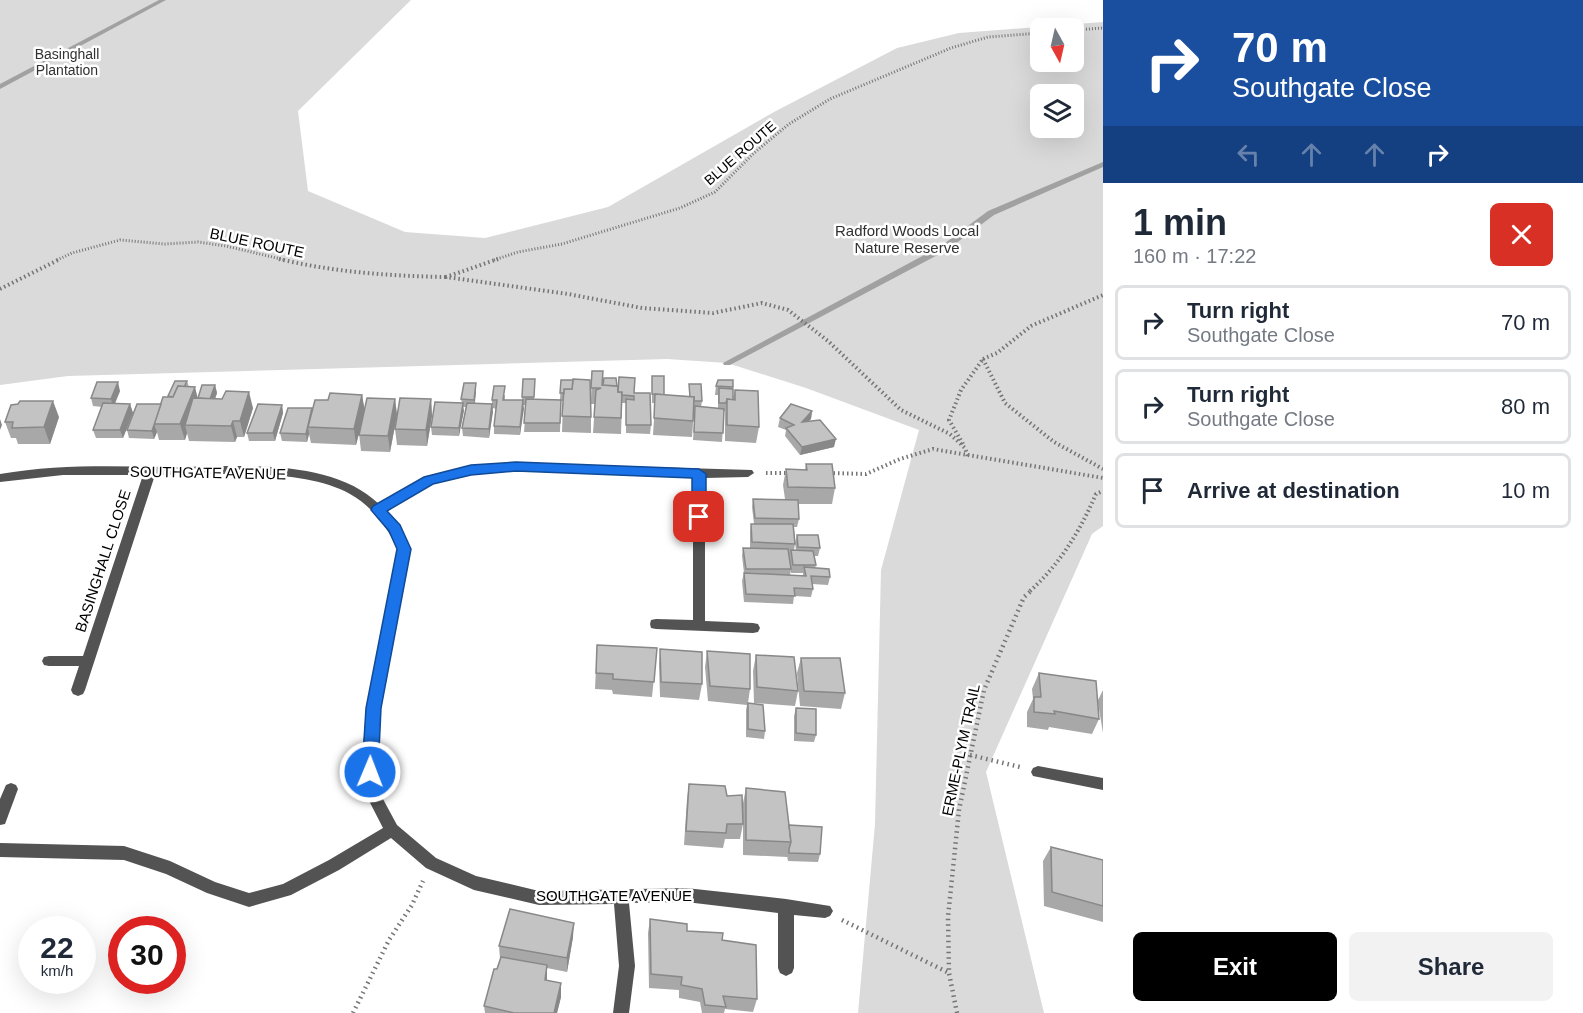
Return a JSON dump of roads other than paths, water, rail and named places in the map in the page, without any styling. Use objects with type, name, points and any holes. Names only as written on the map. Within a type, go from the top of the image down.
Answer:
[{"type":"street","points":[[378,510],[429,480],[471,470],[516,467],[699,474],[748,473]]},
{"type":"street","name":"SOUTHGATE AVENUE","points":[[0,478],[60,471],[264,472],[308,477],[348,488],[378,510],[395,528],[404,549],[374,708],[369,755],[370,789],[392,830],[431,863],[474,883],[539,898],[686,895],[825,911]]},
{"type":"street","name":"BASINGHALL CLOSE","points":[[78,690],[150,471]]},
{"type":"street","points":[[699,474],[699,626]]},
{"type":"street","points":[[656,624],[753,628]]},
{"type":"street","points":[[49,661],[88,662]]},
{"type":"street","points":[[1038,772],[1103,784]]},
{"type":"street","points":[[0,819],[11,789]]},
{"type":"street","points":[[0,850],[124,853],[170,868],[212,888],[249,900],[286,890],[334,865],[392,830]]},
{"type":"street","points":[[621,896],[627,966],[621,1013]]},
{"type":"street","points":[[786,906],[786,968]]},
{"type":"waterway","points":[[0,87],[163,0]]},
{"type":"waterway","points":[[727,363],[944,248],[991,213],[1103,164]]},
{"type":"park label","name":"Basinghall Plantation","points":[[67,62]]},
{"type":"park label","name":"Radford Woods Local Nature Reserve","points":[[907,240]]}]
